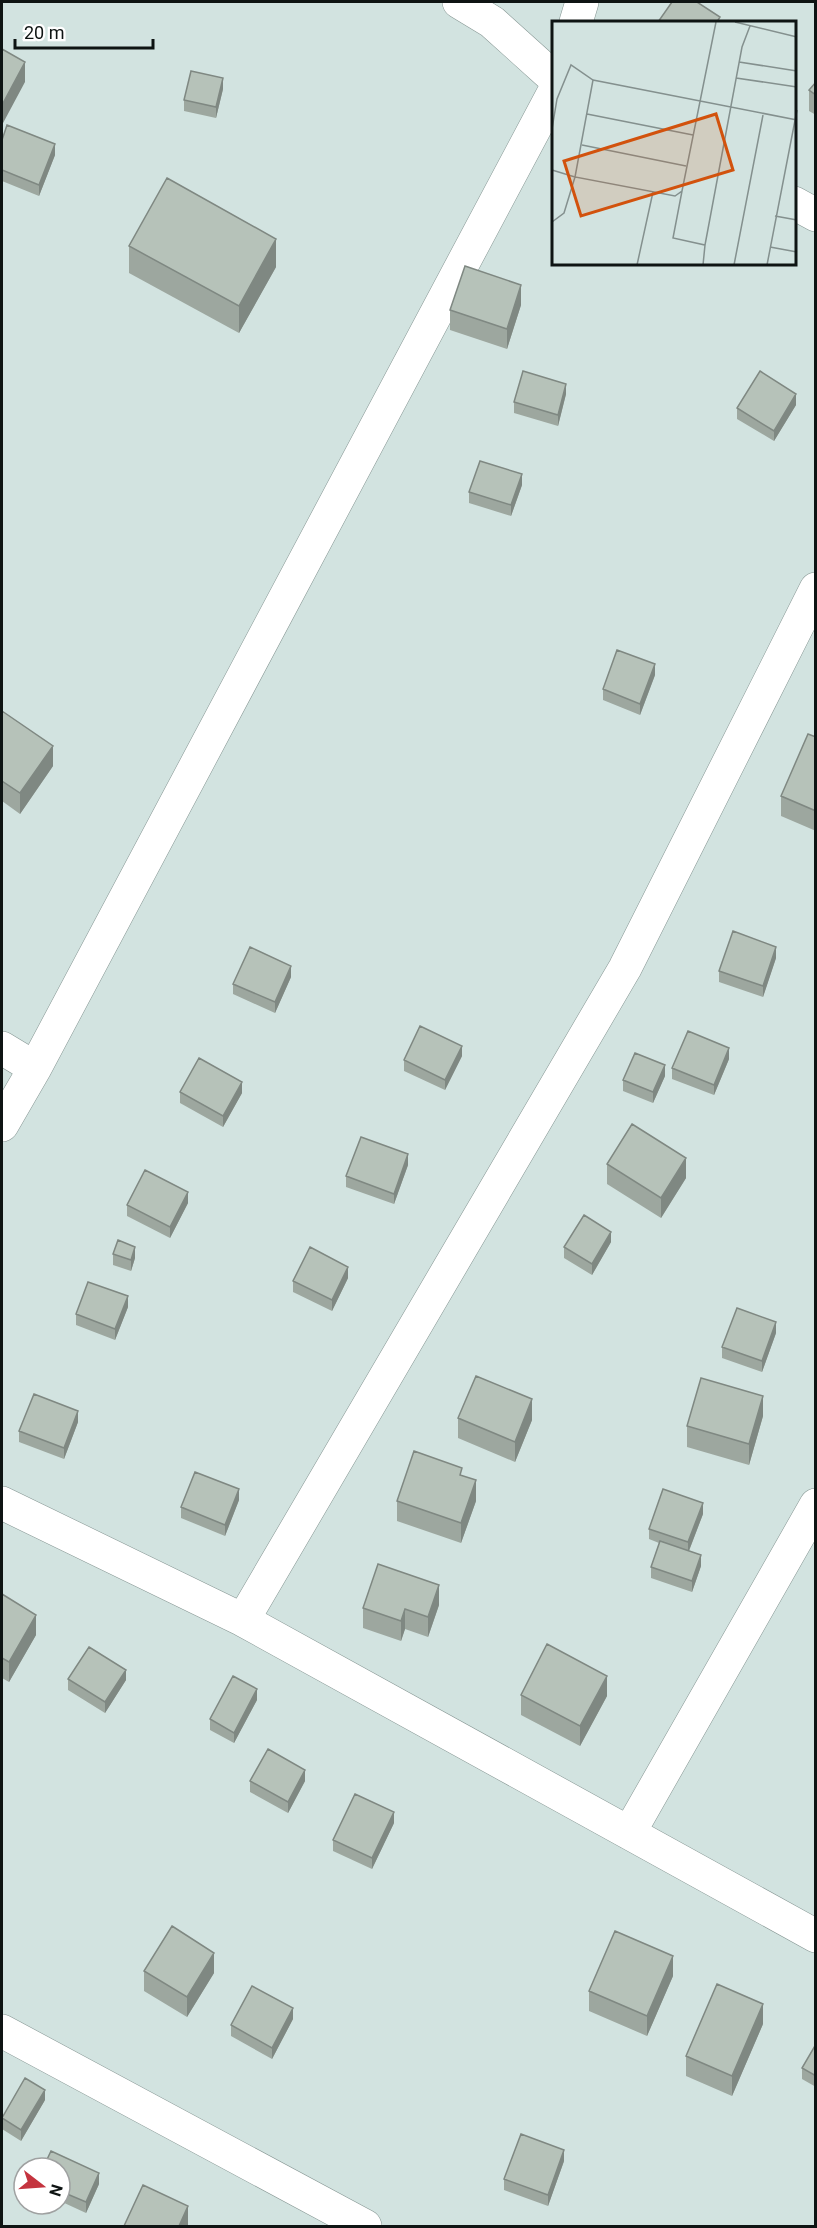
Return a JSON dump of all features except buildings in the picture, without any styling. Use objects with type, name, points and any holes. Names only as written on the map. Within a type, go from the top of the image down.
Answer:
[{"type":"street","points":[[459,2],[492,22],[552,76]]},
{"type":"street","points":[[576,21],[582,2]]},
{"type":"street","points":[[2,1125],[35,1068],[552,96]]},
{"type":"street","points":[[796,204],[816,215]]},
{"type":"street","points":[[243,1620],[625,968],[816,589]]},
{"type":"street","points":[[2,1048],[35,1068]]},
{"type":"street","points":[[2,1503],[243,1620],[816,1936]]},
{"type":"street","points":[[629,1833],[816,1505]]},
{"type":"street","points":[[2,2031],[365,2226]]}]
